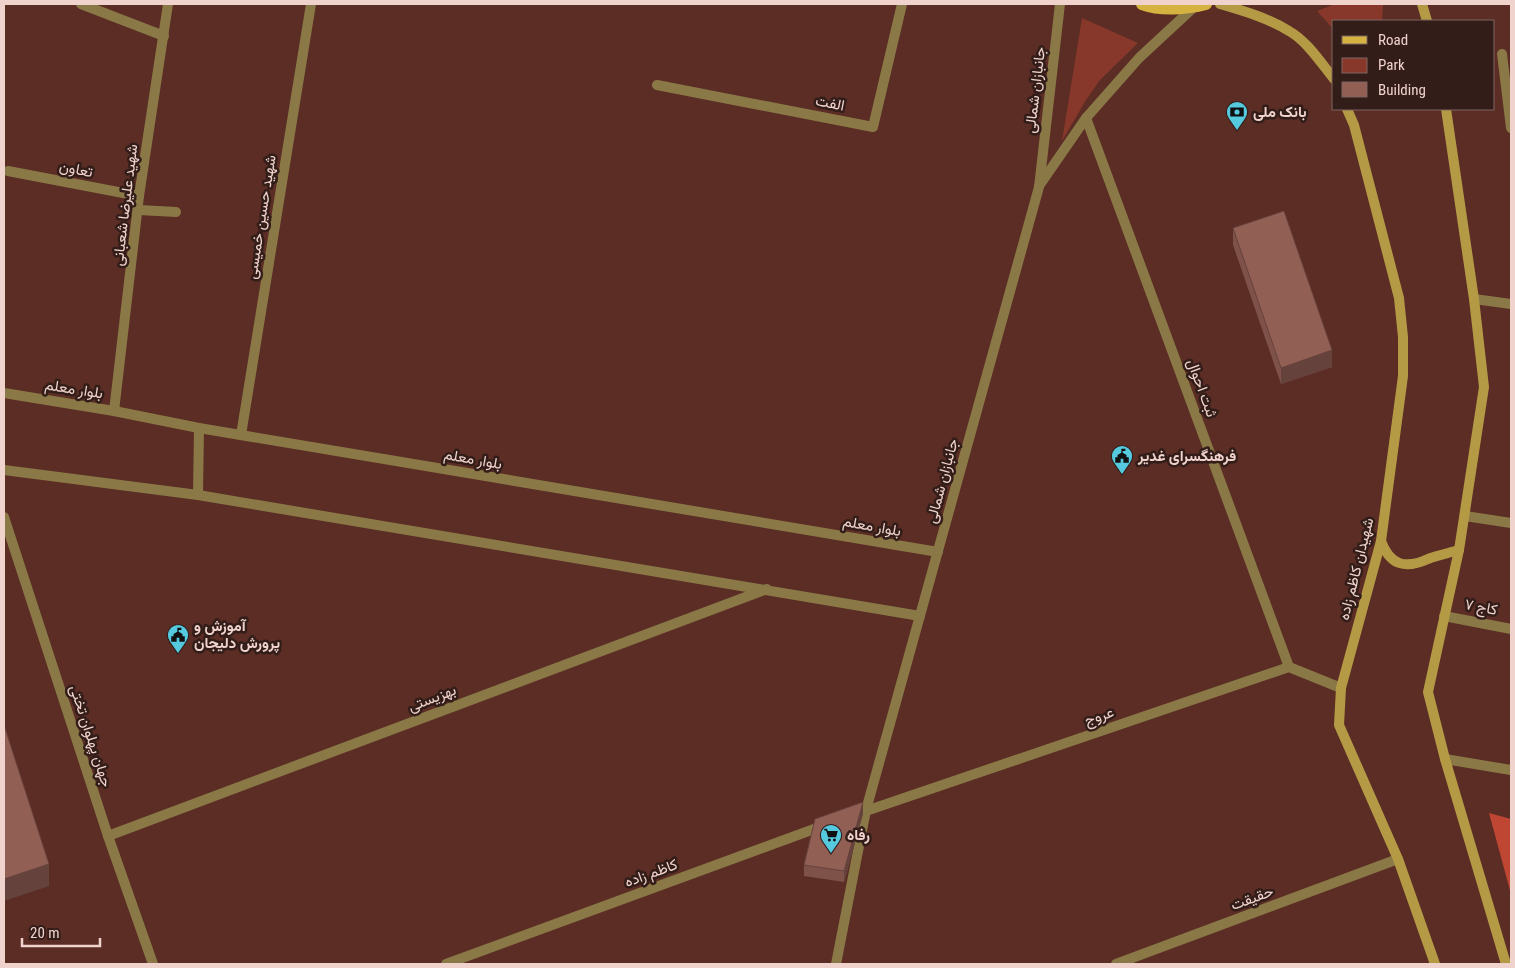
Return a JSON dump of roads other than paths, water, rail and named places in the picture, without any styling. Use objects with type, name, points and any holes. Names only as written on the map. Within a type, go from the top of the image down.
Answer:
[{"type":"main road","points":[[1142,4],[1152,8],[1200,5]]},
{"type":"main road","points":[[1220,4],[1261,17],[1290,31],[1309,49],[1332,77]]},
{"type":"main road","points":[[1422,4],[1427,20]]},
{"type":"main road","name":"شهیدان کاظم زاده","points":[[1347,110],[1354,125],[1399,298],[1403,337],[1403,376],[1381,541],[1341,688],[1339,725],[1398,859],[1435,964]]},
{"type":"main road","points":[[1446,110],[1474,299],[1484,388],[1459,550],[1428,692],[1445,759],[1506,964]]},
{"type":"main road","points":[[1381,541],[1384,551],[1391,559],[1399,564],[1410,566],[1459,550]]},
{"type":"street","points":[[81,4],[164,36]]},
{"type":"street","name":"شهید علیرضا شعبانی","points":[[114,410],[139,196],[168,4]]},
{"type":"street","name":"شهید حسین خمیسی","points":[[242,435],[310,4]]},
{"type":"street","name":"الفت","points":[[658,85],[873,126],[902,4]]},
{"type":"street","name":"جانبازان شمالی","points":[[836,964],[866,810],[1039,187],[1060,4]]},
{"type":"street","points":[[1039,187],[1086,118],[1139,58],[1200,5]]},
{"type":"street","points":[[1502,54],[1511,128]]},
{"type":"street","name":"ثبت احوال","points":[[1086,118],[1289,667]]},
{"type":"street","name":"تعاون","points":[[8,171],[139,196]]},
{"type":"street","points":[[138,210],[176,212]]},
{"type":"street","points":[[1474,299],[1511,304]]},
{"type":"street","name":"بلوار معلم","points":[[4,394],[114,410],[199,428],[938,552]]},
{"type":"street","points":[[198,495],[199,428]]},
{"type":"street","points":[[4,470],[198,495],[920,616]]},
{"type":"street","points":[[1465,516],[1511,524]]},
{"type":"street","name":"جهان پهلوان تختی","points":[[4,517],[108,836],[153,964]]},
{"type":"street","name":"بهزیستی","points":[[108,836],[767,589]]},
{"type":"street","name":"کاج ۷","points":[[1444,616],[1511,629]]},
{"type":"street","points":[[1289,667],[1341,688]]},
{"type":"street","name":"عروج","points":[[866,810],[1289,667]]},
{"type":"street","points":[[1445,759],[1511,770]]},
{"type":"street","name":"کاظم زاده","points":[[446,964],[866,810]]},
{"type":"street","name":"حقیقت","points":[[1116,964],[1398,859]]},
{"type":"place","name":"بانک ملی","points":[[1237,131]]},
{"type":"place","name":"فرهنگسرای غدیر","points":[[1122,475]]},
{"type":"place","name":"آموزش و پرورش دلیجان","points":[[178,654]]},
{"type":"place","name":"رفاه","points":[[831,854]]}]
